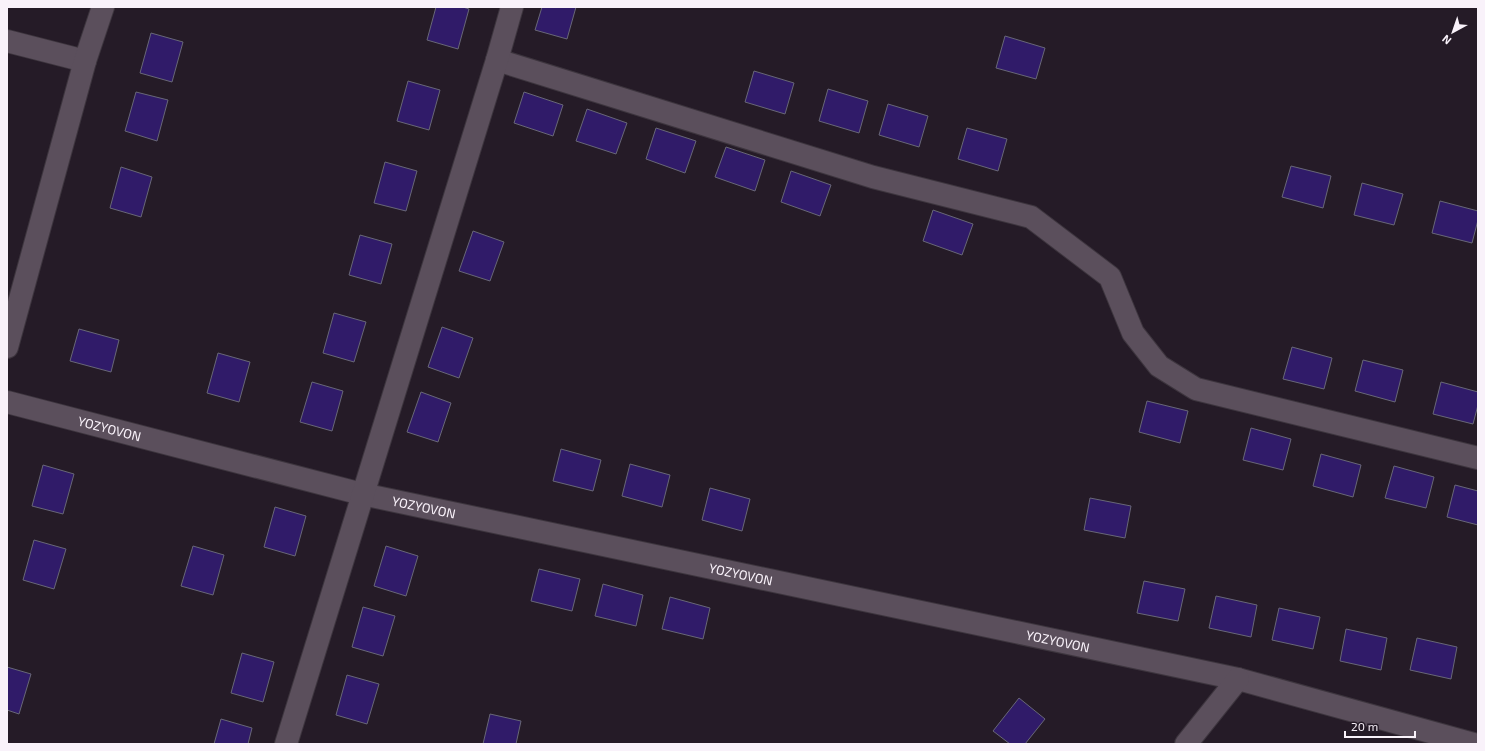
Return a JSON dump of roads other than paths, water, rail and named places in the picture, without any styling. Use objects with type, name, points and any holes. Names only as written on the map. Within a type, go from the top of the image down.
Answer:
[{"type":"street","points":[[7,347],[85,62],[102,7]]},
{"type":"street","points":[[286,744],[512,7]]},
{"type":"street","points":[[7,40],[85,62]]},
{"type":"street","points":[[497,60],[873,177],[1031,217],[1110,277],[1133,332],[1159,366],[1196,388],[1478,458]]},
{"type":"street","name":"YOZYOVON","points":[[8,409],[362,494],[1238,680],[1474,744]]},
{"type":"street","points":[[1186,744],[1238,680]]}]
